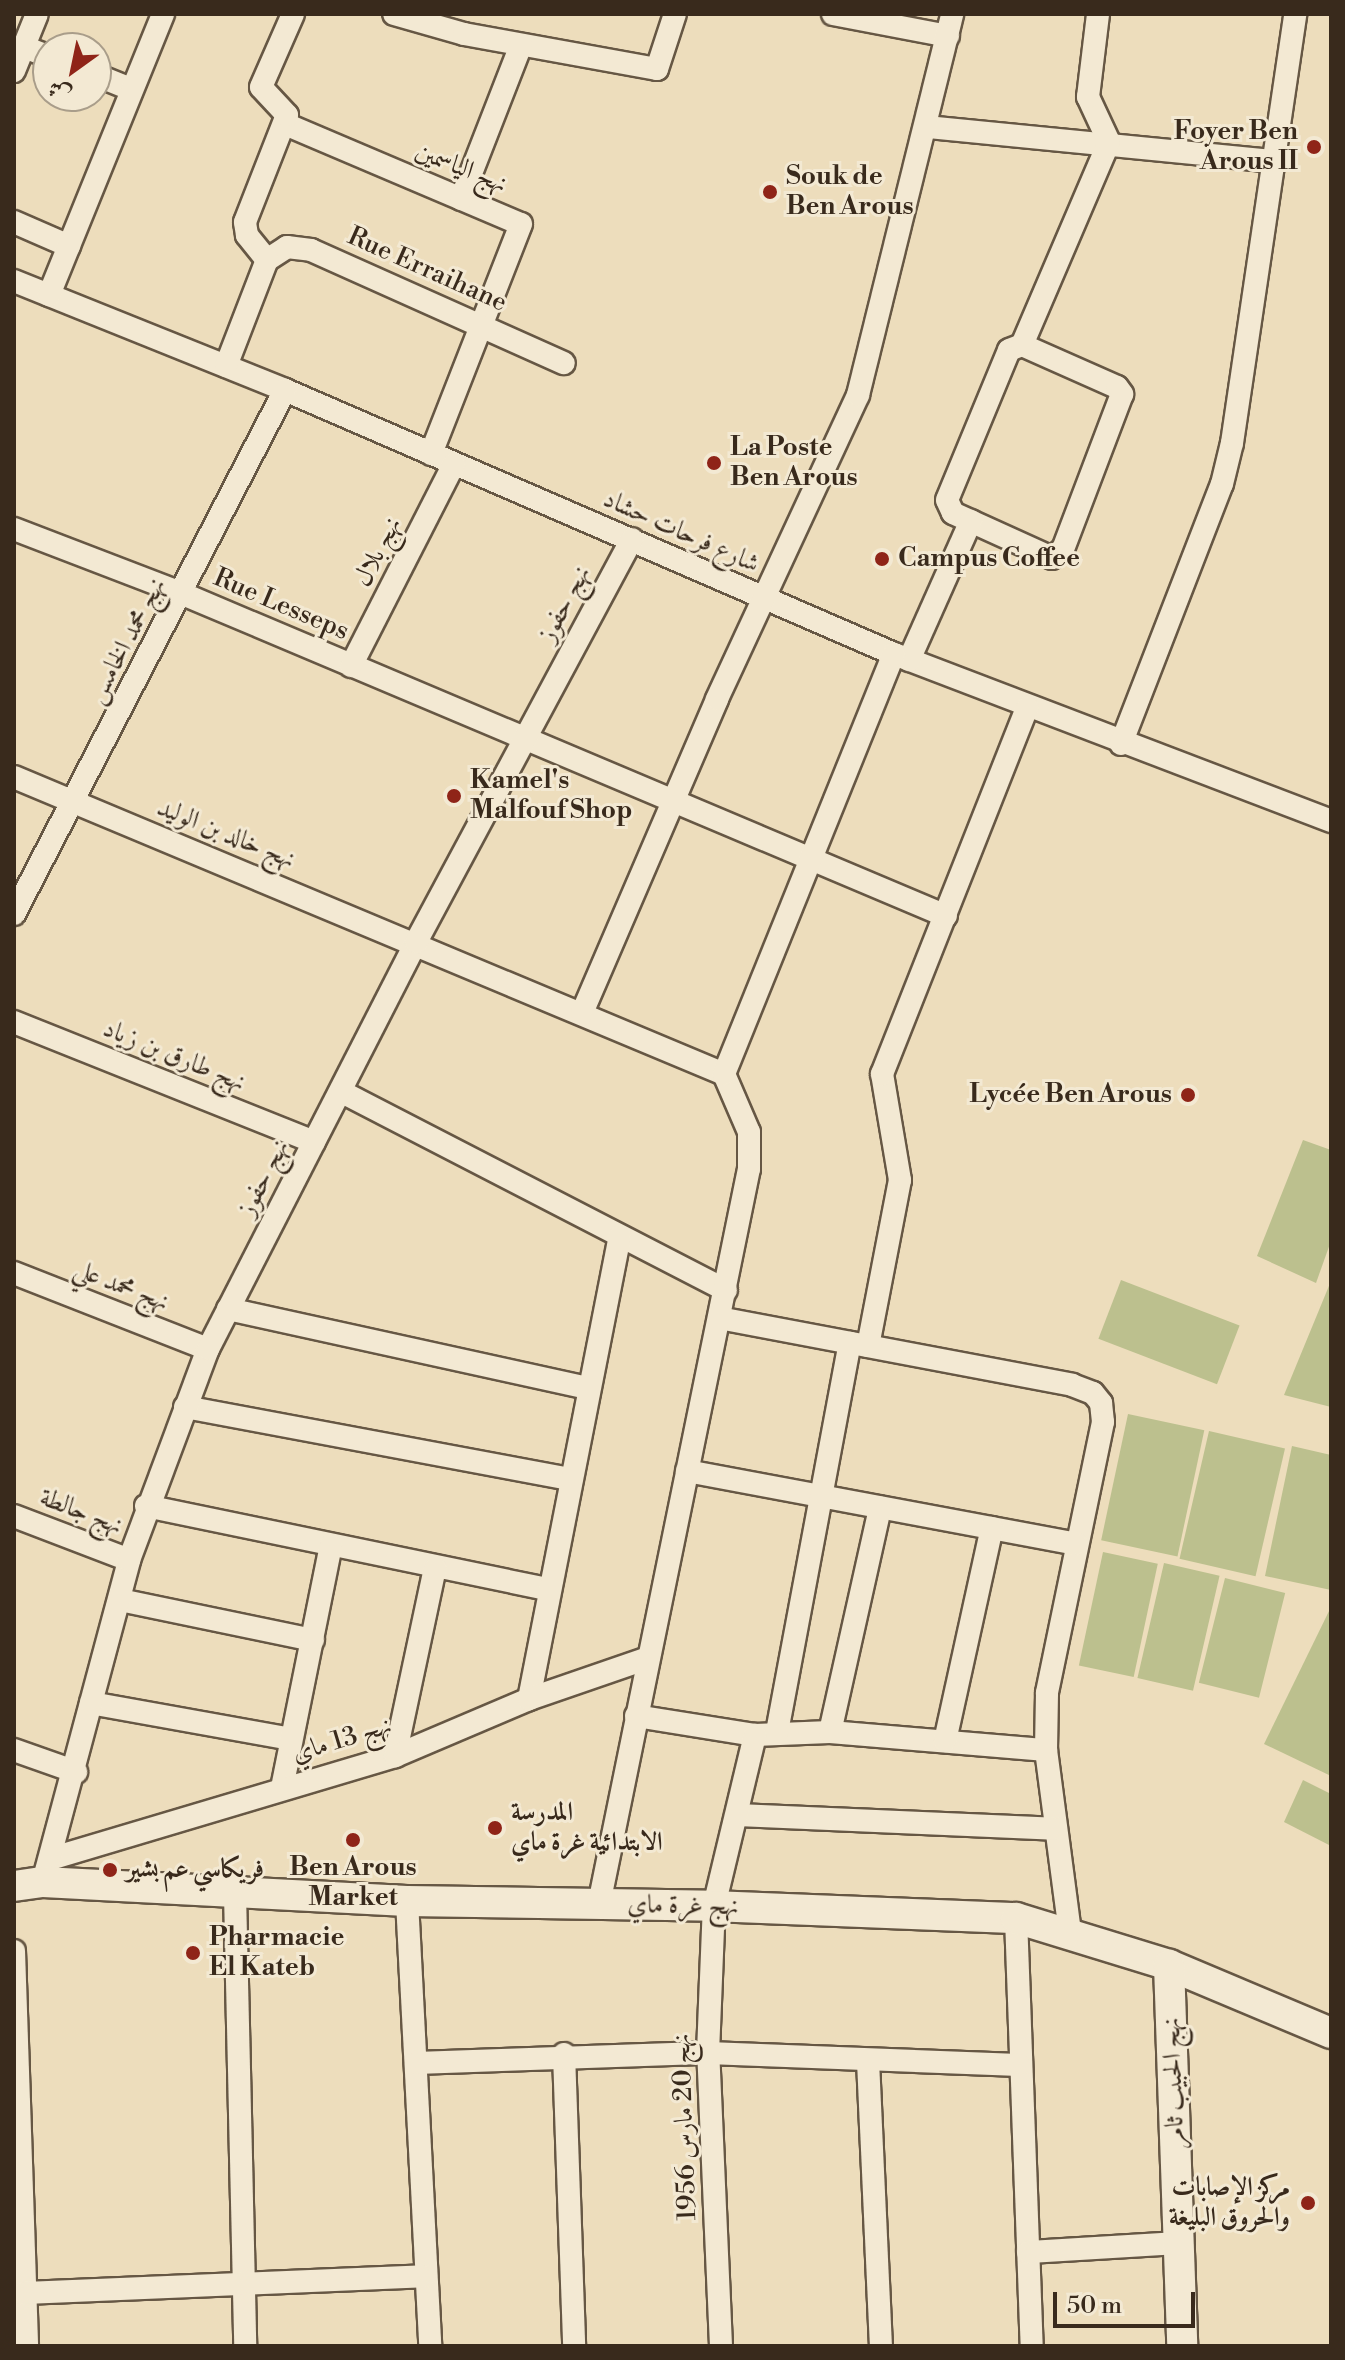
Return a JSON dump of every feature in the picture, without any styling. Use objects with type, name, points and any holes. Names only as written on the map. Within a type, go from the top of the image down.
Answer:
[{"type":"street","points":[[14,71],[37,14]]},
{"type":"street","points":[[49,295],[163,14]]},
{"type":"street","points":[[226,366],[267,260],[247,235],[245,222],[285,124],[283,105],[261,87],[293,14]]},
{"type":"street","points":[[407,16],[521,45],[657,69],[675,14]]},
{"type":"street","points":[[582,1013],[672,801],[858,395],[927,127],[950,25],[833,14]]},
{"type":"street","points":[[1022,345],[1109,142],[1088,97],[1098,14]]},
{"type":"street","points":[[1121,744],[1225,472],[1276,161],[1295,14]]},
{"type":"street","points":[[461,199],[521,45]]},
{"type":"street","points":[[24,47],[32,50]]},
{"type":"street","points":[[112,81],[131,89]]},
{"type":"street","name":"نهج الياسمين","points":[[285,124],[522,227],[431,454]]},
{"type":"street","points":[[927,127],[1109,142],[1276,161]]},
{"type":"street","points":[[14,222],[69,246]]},
{"type":"street","name":"Rue Erraihane","points":[[267,260],[299,245],[564,363]]},
{"type":"street","name":"شارع فرحات حشاد","points":[[14,281],[285,390],[632,539],[765,601],[1027,708],[1331,821]]},
{"type":"street","points":[[1022,345],[1117,387],[1123,403],[1059,555],[1052,558],[953,513],[947,500],[1009,350],[1022,345]]},
{"type":"street","name":"نهج محمد الخامس","points":[[14,914],[183,594],[285,390]]},
{"type":"street","name":"نهج بلال","points":[[351,666],[454,464]]},
{"type":"street","points":[[599,1904],[645,1659],[726,1290],[751,1148],[743,1110],[724,1074],[809,858],[902,657],[971,521]]},
{"type":"street","name":"Rue Lesseps","points":[[14,529],[183,594],[946,916]]},
{"type":"street","name":"نهج حفوز","points":[[36,1876],[76,1772],[91,1703],[146,1506],[208,1349],[416,942],[632,539]]},
{"type":"street","name":"نهج 20 مارس 1956","points":[[721,2346],[708,2053],[714,1906],[737,1815],[766,1733],[900,1180],[882,1074],[1027,708]]},
{"type":"street","name":"نهج خالد بن الوليد","points":[[14,777],[416,942],[724,1074]]},
{"type":"street","name":"نهج طارق بن زياد","points":[[14,1022],[314,1142]]},
{"type":"street","points":[[342,1092],[726,1290]]},
{"type":"street","points":[[529,1699],[586,1388],[620,1237]]},
{"type":"street","name":"نهج محمد علي","points":[[14,1273],[208,1349]]},
{"type":"street","points":[[228,1309],[586,1388]]},
{"type":"street","points":[[719,1318],[1093,1393],[1101,1403],[1103,1422],[1052,1651],[1046,1750],[1070,1933]]},
{"type":"street","points":[[185,1407],[570,1479]]},
{"type":"street","points":[[687,1471],[823,1494],[880,1508],[1076,1544]]},
{"type":"street","points":[[146,1506],[548,1589]]},
{"type":"street","points":[[830,1732],[880,1508]]},
{"type":"street","name":"نهج جالطة","points":[[14,1516],[129,1560]]},
{"type":"street","points":[[945,1741],[992,1528]]},
{"type":"street","points":[[282,1788],[331,1546]]},
{"type":"street","points":[[395,1756],[435,1568]]},
{"type":"street","points":[[120,1600],[313,1640]]},
{"type":"street","name":"نهج 13 ماي","points":[[36,1876],[282,1788],[395,1756],[529,1699],[645,1659]]},
{"type":"street","points":[[91,1703],[291,1739]]},
{"type":"street","points":[[636,1716],[766,1733],[830,1732],[1046,1750]]},
{"type":"street","points":[[14,1750],[76,1772]]},
{"type":"street","points":[[737,1815],[1055,1829]]},
{"type":"street","name":"نهج غرة ماي","points":[[36,1876],[235,1893],[407,1901],[714,1906],[1016,1918],[1169,1965],[1331,2033]]},
{"type":"street","points":[[235,1893],[245,2346]]},
{"type":"street","points":[[407,1901],[430,2346]]},
{"type":"street","points":[[1016,1918],[1019,2065],[1032,2346]]},
{"type":"street","points":[[14,1951],[18,2176],[27,2346]]},
{"type":"street","name":"نهج الحبيب ثامر","points":[[1169,1965],[1182,2346]]},
{"type":"street","points":[[416,2063],[564,2054],[708,2053],[1019,2065]]},
{"type":"street","points":[[564,2054],[574,2346]]},
{"type":"street","points":[[868,2061],[881,2346]]},
{"type":"street","points":[[1028,2252],[1180,2243]]},
{"type":"street","points":[[24,2293],[243,2280],[425,2276]]},
{"type":"green space","points":[[1303,1140],[1331,1150],[1331,1241],[1316,1283],[1257,1256]]},
{"type":"green space","points":[[1121,1280],[1240,1326],[1217,1384],[1098,1339]]},
{"type":"green space","points":[[1331,1281],[1331,1407],[1284,1395]]},
{"type":"green space","points":[[1128,1414],[1204,1430],[1177,1556],[1101,1540]]},
{"type":"green space","points":[[1209,1431],[1285,1449],[1256,1576],[1180,1559]]},
{"type":"green space","points":[[1292,1446],[1331,1455],[1331,1590],[1265,1576]]},
{"type":"green space","points":[[1103,1552],[1158,1564],[1134,1677],[1079,1665]]},
{"type":"green space","points":[[1164,1563],[1220,1576],[1193,1691],[1137,1678]]},
{"type":"green space","points":[[1225,1578],[1285,1593],[1259,1698],[1199,1683]]},
{"type":"green space","points":[[1331,1607],[1331,1776],[1264,1744]]},
{"type":"green space","points":[[1303,1780],[1331,1794],[1331,1846],[1284,1822]]},
{"type":"place","name":"Foyer Ben Arous II","points":[[1314,147]]},
{"type":"place","name":"Souk de Ben Arous","points":[[770,192]]},
{"type":"place","name":"La Poste Ben Arous","points":[[714,463]]},
{"type":"place","name":"Campus Coffee","points":[[882,559]]},
{"type":"place","name":"Kamel's Malfouf Shop","points":[[454,796]]},
{"type":"place","name":"Lycée Ben Arous","points":[[1188,1095]]},
{"type":"place","name":"المدرسة الابتدائية غرة ماي","points":[[495,1828]]},
{"type":"place","name":"Ben Arous Market","points":[[353,1840]]},
{"type":"place","name":"فريكاسي عم بشير","points":[[110,1870]]},
{"type":"place","name":"Pharmacie El Kateb","points":[[193,1953]]},
{"type":"place","name":"مركز الإصابات والحروق البليغة","points":[[1308,2203]]}]
